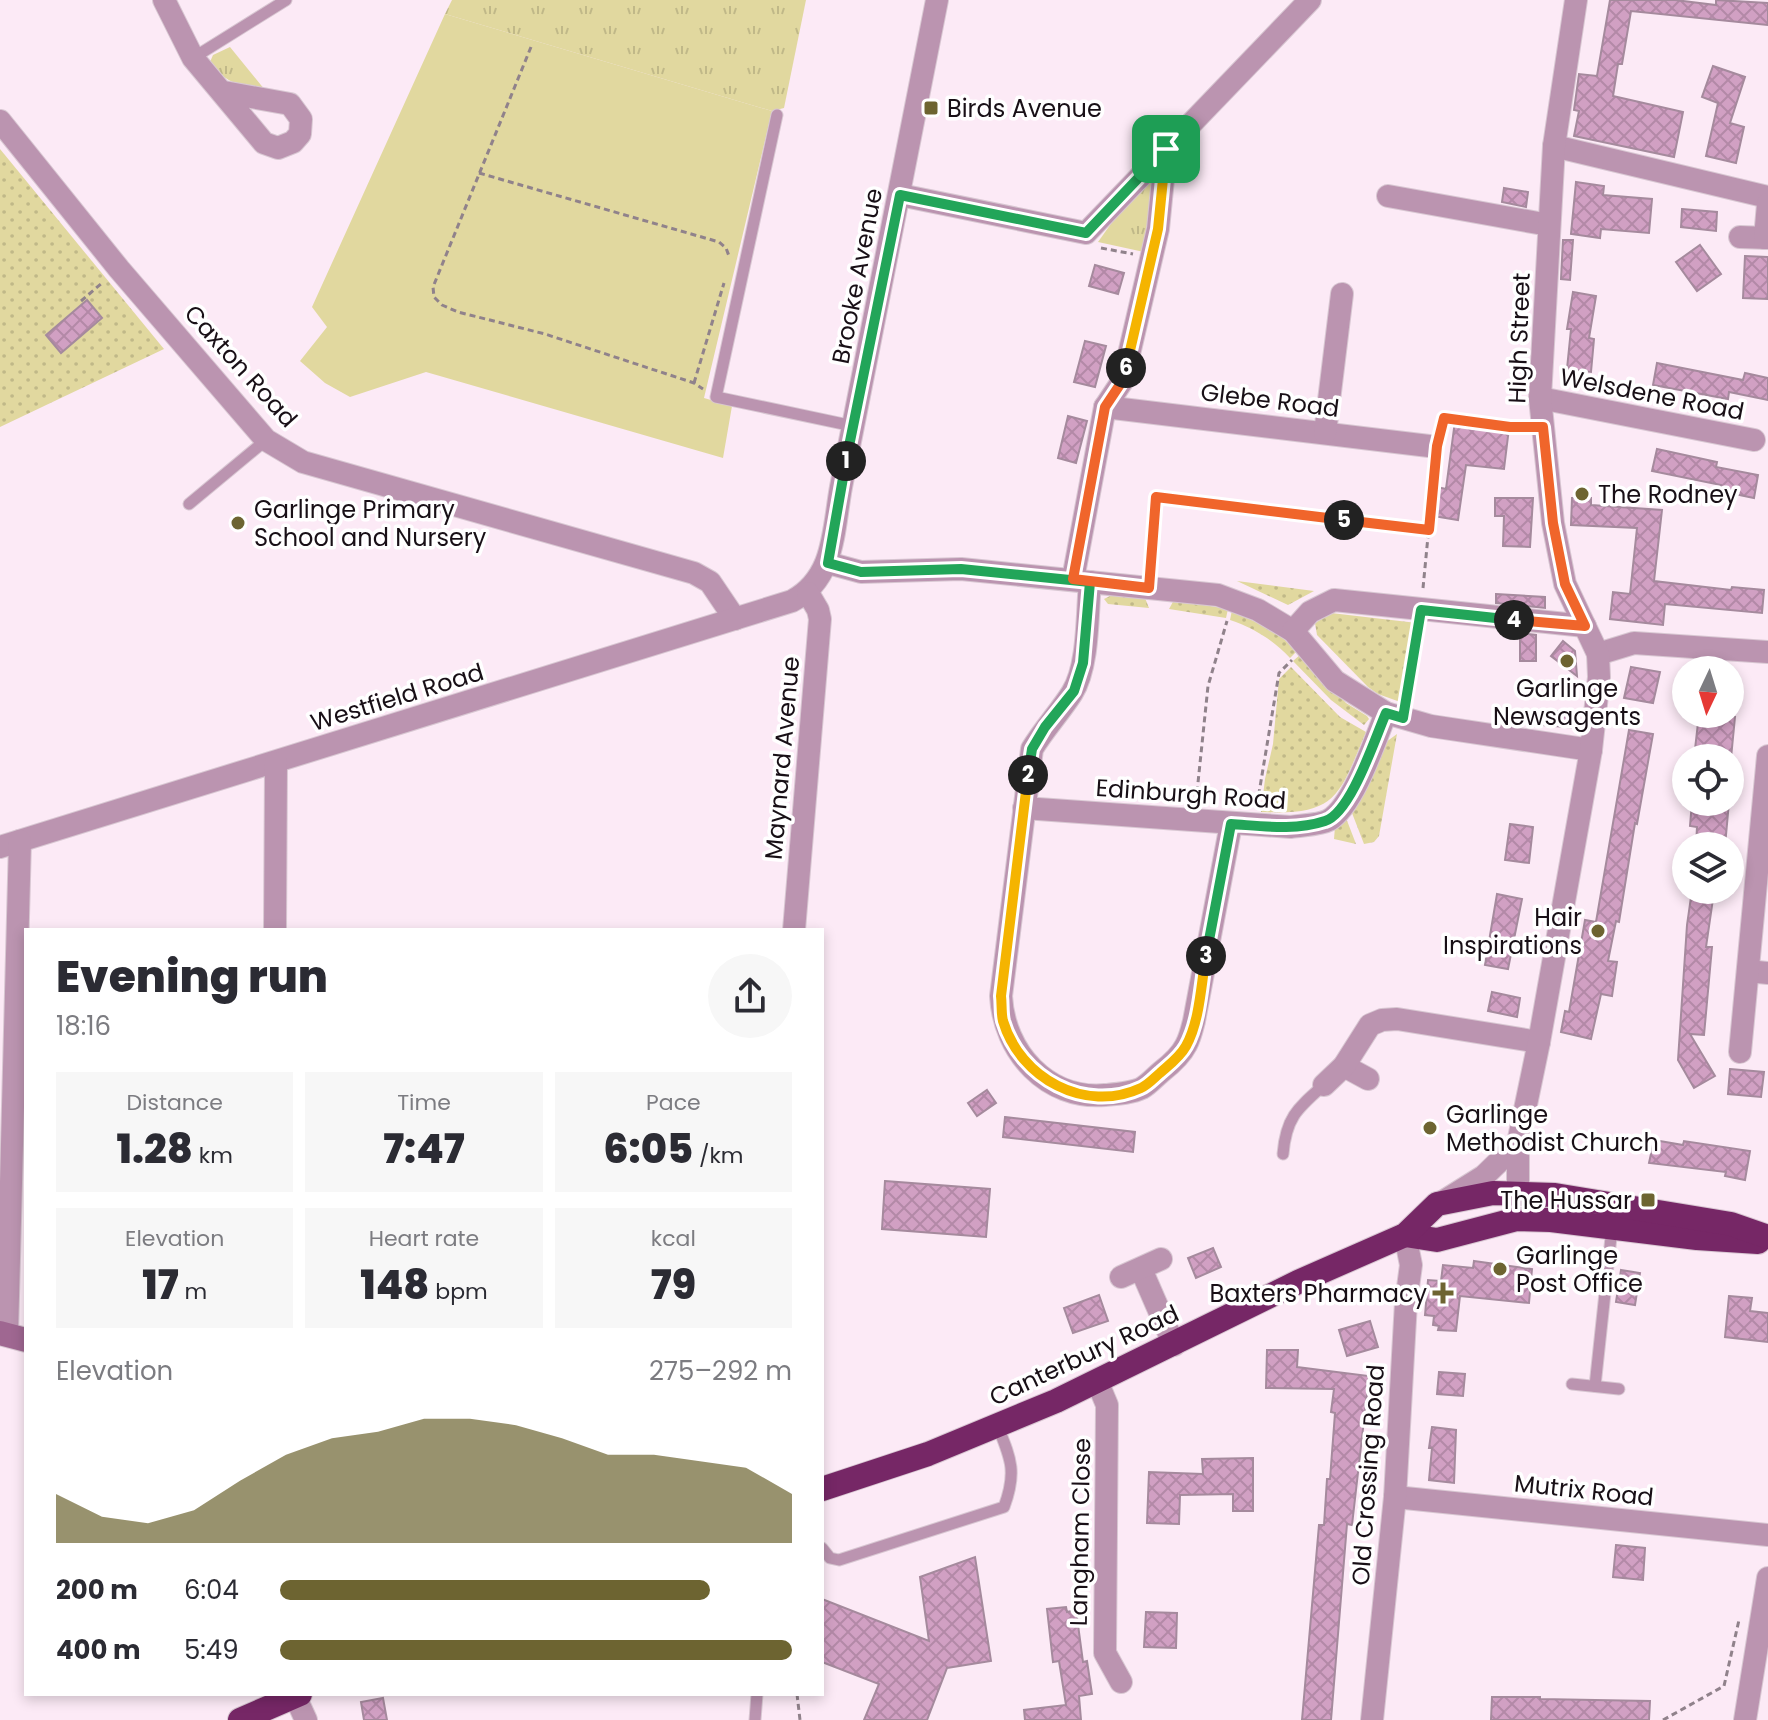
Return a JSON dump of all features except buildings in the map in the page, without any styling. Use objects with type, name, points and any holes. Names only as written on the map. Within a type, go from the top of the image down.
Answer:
[{"type":"highway","points":[[1437,1204],[1493,1193],[1570,1197],[1716,1221],[1768,1237]]},
{"type":"highway","name":"Canterbury Road","points":[[824,1488],[998,1427],[1174,1345],[1298,1282],[1405,1235],[1437,1204]]},
{"type":"highway","name":"Canterbury Road","points":[[1405,1235],[1437,1240],[1517,1219],[1768,1243]]},
{"type":"highway","points":[[240,1720],[262,1702],[292,1696]]},
{"type":"street","points":[[164,0],[193,58],[224,92]]},
{"type":"street","name":"Brooke Avenue","points":[[828,563],[937,0]]},
{"type":"street","points":[[900,195],[1086,233],[1310,0]]},
{"type":"street","name":"High Street","points":[[1517,1219],[1518,1143],[1591,750],[1599,677],[1598,654],[1565,584],[1553,523],[1540,398],[1554,146],[1576,0]]},
{"type":"street","name":"Caxton Road","points":[[0,121],[119,269],[266,440],[303,462],[694,573],[710,582],[735,619]]},
{"type":"street","points":[[1554,146],[1768,197]]},
{"type":"street","points":[[1166,149],[1158,229],[1123,380],[1105,407],[1082,580],[1083,663],[1074,691],[1032,749],[1001,996],[1003,1019],[1013,1043],[1038,1073],[1070,1094],[1117,1094],[1142,1088],[1172,1064],[1186,1046],[1194,1021],[1231,824]]},
{"type":"street","points":[[1388,196],[1549,225]]},
{"type":"street","points":[[1740,237],[1767,238],[1768,204]]},
{"type":"street","points":[[1325,433],[1342,294]]},
{"type":"street","name":"Welsdene Road","points":[[1540,398],[1754,440]]},
{"type":"street","name":"Glebe Road","points":[[1105,407],[1435,446]]},
{"type":"street","points":[[808,593],[828,563],[861,572],[961,569],[1218,595],[1258,610],[1299,638],[1335,681],[1394,716],[1482,735],[1591,750]]},
{"type":"street","name":"Westfield Road","points":[[10,844],[735,619],[808,593]]},
{"type":"street","name":"Maynard Avenue","points":[[794,928],[820,619],[808,593]]},
{"type":"street","points":[[1299,638],[1310,612],[1334,600],[1585,626]]},
{"type":"street","points":[[1598,654],[1634,643],[1768,652]]},
{"type":"street","name":"Edinburgh Road","points":[[1024,808],[1291,827],[1328,820],[1344,804],[1394,716]]},
{"type":"street","points":[[1740,1052],[1758,972],[1768,756]]},
{"type":"street","points":[[275,928],[276,763]]},
{"type":"street","points":[[10,844],[11,1336]]},
{"type":"street","points":[[1324,1085],[1344,1066],[1370,1025],[1382,1020],[1397,1019],[1539,1042]]},
{"type":"street","points":[[1344,1066],[1368,1079]]},
{"type":"street","points":[[1437,1204],[1484,1176],[1518,1143]]},
{"type":"street","name":"Old Crossing Road","points":[[1372,1720],[1395,1497],[1406,1302],[1411,1265],[1405,1235]]},
{"type":"street","points":[[1141,1268],[1174,1345]]},
{"type":"street","name":"Langham Close","points":[[1097,1381],[1107,1405],[1105,1653],[1121,1682]]},
{"type":"street","name":"Mutrix Road","points":[[1395,1497],[1768,1535]]},
{"type":"street","points":[[1745,1720],[1768,1578]]},
{"type":"street","points":[[297,1696],[306,1720]]},
{"type":"lane","points":[[193,58],[286,0]]},
{"type":"lane","points":[[777,115],[716,397],[853,426]]},
{"type":"lane","points":[[189,504],[266,440]]},
{"type":"lane","points":[[1283,1154],[1289,1121],[1296,1110],[1324,1085]]},
{"type":"lane","points":[[1595,1386],[1612,1227]]},
{"type":"lane","points":[[1572,1384],[1619,1389]]},
{"type":"lane","points":[[824,1556],[844,1559],[1004,1507],[1011,1488],[1011,1459],[998,1427]]},
{"type":"lane","points":[[755,1720],[757,1696]]},
{"type":"path","points":[[531,47],[433,287],[434,297],[442,305],[545,334],[694,383],[716,397]]},
{"type":"path","points":[[479,173],[719,242],[730,257]]},
{"type":"path","points":[[1086,233],[1093,246],[1151,257]]},
{"type":"path","points":[[81,301],[119,269]]},
{"type":"path","points":[[694,383],[727,272]]},
{"type":"path","points":[[1394,716],[1421,610],[1435,446],[1444,418],[1510,427],[1543,427]]},
{"type":"path","points":[[1149,588],[1156,497],[1429,530]]},
{"type":"path","points":[[1194,821],[1208,686],[1233,600]]},
{"type":"path","points":[[1254,825],[1279,673],[1299,638]]},
{"type":"path","points":[[1663,1720],[1724,1686],[1741,1610]]},
{"type":"path","points":[[797,1696],[800,1720]]},
{"type":"green space","points":[[452,0],[806,0],[784,108],[772,111],[445,14]]},
{"type":"green space","points":[[445,14],[772,111],[704,398],[732,406],[723,458],[426,372],[350,397],[325,383],[300,361],[327,327],[312,307]]},
{"type":"green space","points":[[230,47],[265,90],[234,82],[210,62],[213,55]]},
{"type":"green space","points":[[0,149],[164,349],[0,427]]},
{"type":"green space","points":[[1152,178],[1144,252],[1098,242],[1125,204]]},
{"type":"green space","points":[[1237,581],[1314,591],[1288,605]]},
{"type":"green space","points":[[1112,595],[1145,598],[1149,608],[1108,604],[1104,599]]},
{"type":"green space","points":[[1174,600],[1228,609],[1226,618],[1169,609]]},
{"type":"green space","points":[[1232,610],[1277,633],[1297,651],[1290,658],[1263,635],[1230,620]]},
{"type":"green space","points":[[1331,613],[1417,623],[1403,703],[1368,687],[1317,635],[1315,623]]},
{"type":"green space","points":[[1301,654],[1346,703],[1367,716],[1369,719],[1364,725],[1331,700],[1293,661]]},
{"type":"green space","points":[[1291,667],[1340,717],[1366,732],[1349,772],[1332,798],[1306,810],[1261,812],[1273,744],[1279,679]]},
{"type":"green space","points":[[1397,734],[1379,836],[1374,842],[1364,844],[1352,813],[1368,787],[1386,742]]},
{"type":"green space","points":[[1346,818],[1356,844],[1334,839],[1335,827]]},
{"type":"place","name":"Birds Avenue","points":[[931,108]]},
{"type":"place","name":"The Rodney","points":[[1582,494]]},
{"type":"place","name":"Garlinge Primary School and Nursery","points":[[238,523]]},
{"type":"place","name":"Garlinge Newsagents","points":[[1567,661]]},
{"type":"place","name":"Hair Inspirations","points":[[1598,931]]},
{"type":"place","name":"Garlinge Methodist Church","points":[[1430,1128]]},
{"type":"place","name":"The Hussar","points":[[1648,1200]]},
{"type":"place","name":"Garlinge Post Office","points":[[1500,1269]]},
{"type":"place","name":"Baxters Pharmacy","points":[[1443,1293]]},
{"type":"route","points":[[1166,149],[1158,229],[1123,380],[1105,407],[1073,579],[1149,588],[1156,497],[1429,530],[1437,446],[1444,418],[1510,427],[1543,427],[1553,523],[1565,584],[1585,626],[1421,610],[1403,718],[1386,713],[1360,777],[1344,804],[1328,820],[1291,827],[1231,824],[1194,1021],[1186,1046],[1172,1064],[1142,1088],[1091,1096],[1070,1094],[1047,1081],[1029,1064],[1013,1043],[1003,1019],[1001,996],[1032,749],[1074,691],[1083,663],[1090,582],[961,569],[861,572],[828,563],[900,195],[1086,233],[1166,149]]}]
